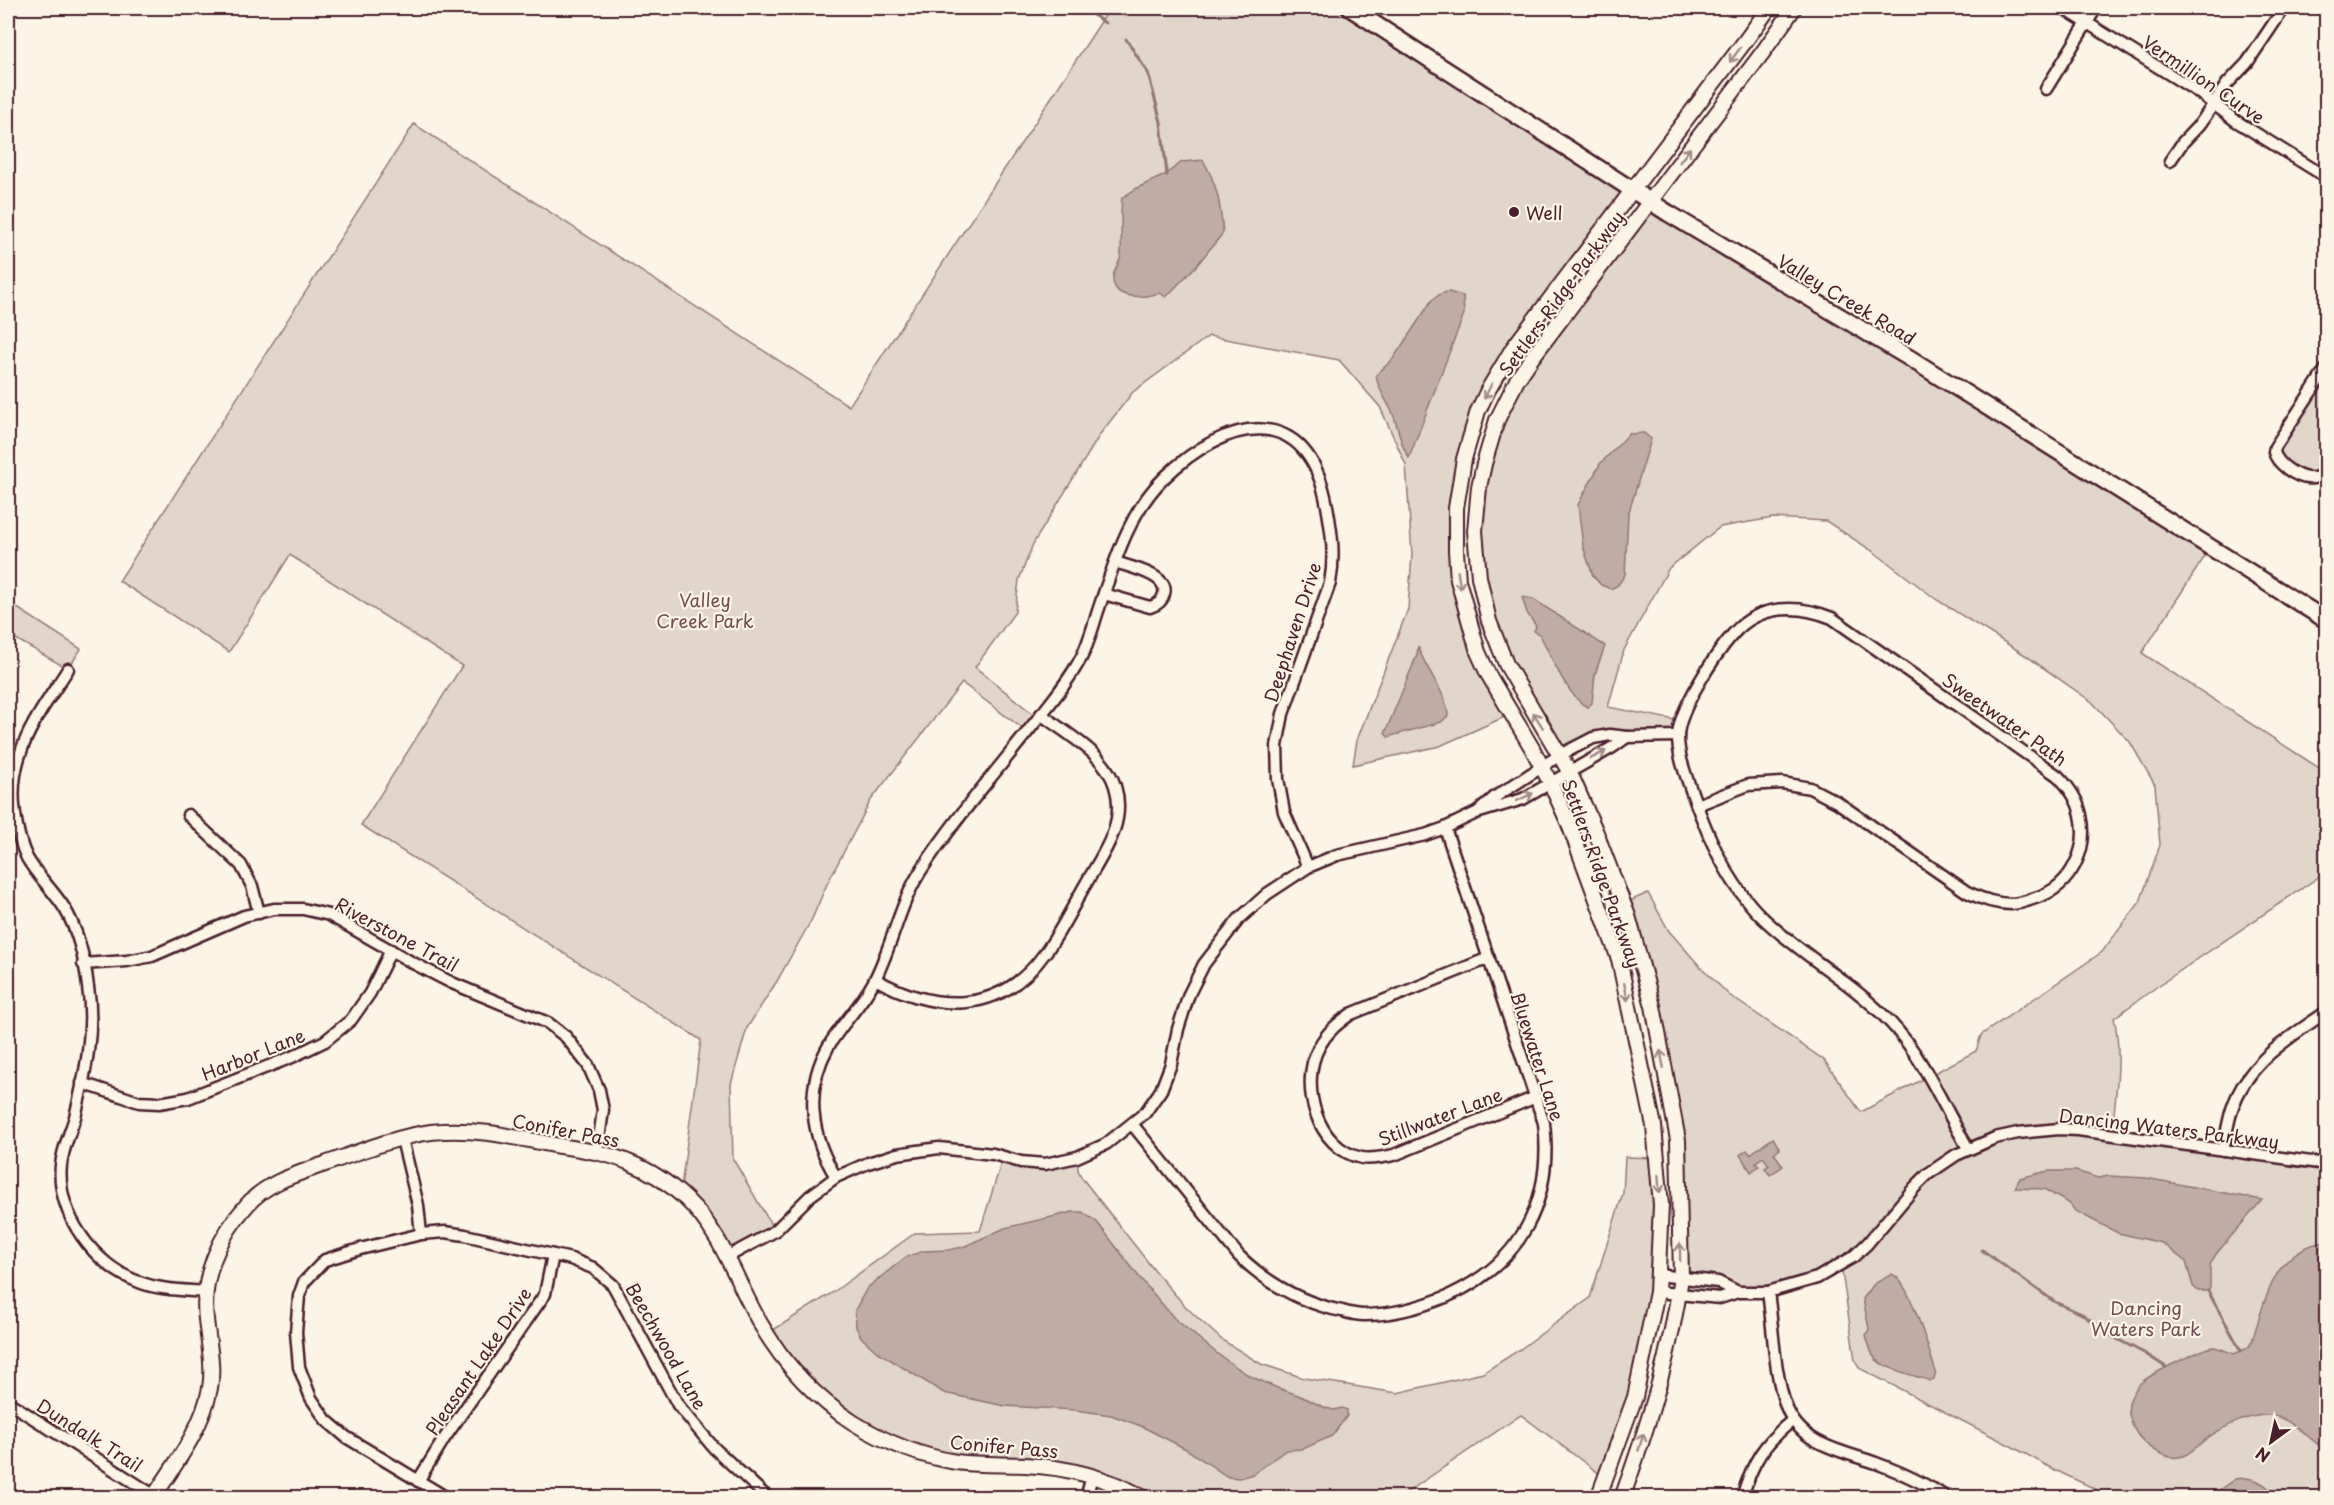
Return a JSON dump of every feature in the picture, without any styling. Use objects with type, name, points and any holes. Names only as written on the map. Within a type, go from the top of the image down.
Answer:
[{"type":"main road","name":"Valley Creek Road","points":[[1350,8],[1650,201],[1997,412],[2326,620]]},
{"type":"street","name":"Settlers Ridge Parkway","points":[[1598,1497],[1635,1397],[1657,1292],[1660,1205],[1654,1126],[1618,959],[1569,824],[1543,767],[1488,674],[1470,630],[1458,580],[1456,561],[1455,530],[1459,483],[1478,411],[1513,348],[1769,8]]},
{"type":"street","name":"Settlers Ridge Parkway","points":[[1622,1497],[1663,1373],[1681,1277],[1678,1140],[1653,1006],[1628,916],[1595,830],[1569,771],[1506,664],[1489,621],[1475,551],[1479,488],[1497,420],[1517,380],[1794,8]]},
{"type":"street","name":"Vermillion Curve","points":[[2063,8],[2198,92],[2236,121],[2326,177]]},
{"type":"street","points":[[2046,89],[2096,8]]},
{"type":"street","points":[[2170,161],[2183,142],[2200,124],[2227,84],[2249,61],[2284,8]]},
{"type":"street","points":[[2326,369],[2274,452],[2279,462],[2300,476],[2313,478],[2326,474]]},
{"type":"street","name":"Deephaven Drive","points":[[836,1177],[824,1157],[815,1134],[812,1105],[817,1071],[829,1045],[866,998],[918,875],[1041,714],[1082,656],[1115,562],[1132,522],[1150,493],[1176,467],[1223,436],[1247,429],[1273,431],[1297,443],[1314,461],[1325,492],[1333,536],[1330,583],[1283,714],[1277,746],[1278,779],[1284,812],[1308,867]]},
{"type":"street","points":[[1104,594],[1150,607],[1157,605],[1163,597],[1164,586],[1157,577],[1115,562]]},
{"type":"street","name":"Sweetwater Path","points":[[1697,805],[1748,785],[1782,783],[1810,788],[1837,802],[1967,892],[1983,900],[2014,904],[2047,894],[2062,883],[2073,870],[2080,851],[2083,832],[2082,816],[2069,788],[2058,776],[1832,618],[1815,611],[1794,608],[1776,610],[1759,615],[1734,633],[1690,699],[1684,712],[1678,736],[1684,768],[1697,805],[1716,853],[1749,903],[1778,932],[1866,999],[1892,1024],[1928,1072],[1968,1148]]},
{"type":"street","points":[[68,669],[28,731],[20,752],[12,798],[18,831],[27,858],[65,909],[79,942],[89,988],[90,1017],[86,1065],[74,1120],[65,1142],[61,1167],[62,1191],[70,1214],[86,1242],[110,1266],[139,1282],[206,1292]]},
{"type":"street","points":[[875,979],[898,992],[925,1000],[957,1003],[978,1000],[1002,992],[1027,974],[1046,953],[1113,837],[1119,810],[1115,784],[1103,763],[1041,714]]},
{"type":"street","points":[[1476,813],[1495,797],[1560,754],[1593,738],[1610,735],[1678,736]]},
{"type":"street","points":[[727,1257],[775,1231],[810,1196],[836,1177],[868,1163],[897,1154],[939,1148],[993,1154],[1021,1162],[1045,1164],[1077,1157],[1106,1144],[1145,1113],[1161,1090],[1171,1064],[1178,1029],[1189,994],[1204,963],[1228,932],[1251,908],[1284,881],[1308,867],[1337,855],[1445,828],[1476,813],[1523,799],[1627,737]]},
{"type":"street","points":[[188,815],[241,865],[252,886],[259,913]]},
{"type":"street","name":"Bluewater Lane","points":[[1132,1124],[1239,1256],[1258,1274],[1287,1292],[1324,1307],[1362,1315],[1401,1312],[1465,1288],[1506,1257],[1534,1216],[1544,1183],[1546,1141],[1544,1123],[1445,828]]},
{"type":"street","name":"Riverstone Trail","points":[[83,964],[128,961],[152,956],[244,916],[274,909],[303,909],[329,915],[452,982],[548,1023],[566,1037],[588,1065],[598,1090],[603,1110],[597,1153]]},
{"type":"street","name":"Harbor Lane","points":[[82,1083],[139,1101],[159,1103],[188,1098],[292,1057],[325,1041],[351,1020],[370,993],[391,950]]},
{"type":"street","name":"Stillwater Lane","points":[[1489,958],[1351,1014],[1338,1023],[1318,1048],[1313,1062],[1311,1080],[1316,1114],[1331,1142],[1342,1150],[1362,1158],[1377,1159],[1394,1155],[1536,1097]]},
{"type":"street","points":[[2223,1150],[2232,1110],[2254,1068],[2276,1046],[2326,1012]]},
{"type":"street","name":"Dancing Waters Parkway","points":[[1657,1292],[1720,1298],[1738,1292],[1768,1292],[1817,1278],[1853,1257],[1928,1174],[1968,1148],[1995,1138],[2059,1129],[2326,1164]]},
{"type":"street","name":"Conifer Pass","points":[[154,1496],[189,1443],[203,1413],[210,1386],[210,1353],[205,1315],[207,1278],[216,1253],[231,1226],[248,1203],[276,1182],[402,1139],[433,1132],[480,1131],[597,1153],[638,1166],[676,1190],[701,1215],[727,1257],[760,1324],[779,1352],[812,1390],[852,1421],[898,1445],[933,1457],[978,1464],[1044,1466],[1092,1476],[1144,1497]]},
{"type":"street","points":[[402,1139],[418,1206],[421,1234]]},
{"type":"street","name":"Beechwood Lane","points":[[447,1497],[346,1437],[326,1420],[311,1398],[299,1367],[296,1332],[299,1296],[304,1282],[325,1260],[421,1234],[445,1232],[583,1263],[599,1272],[613,1285],[678,1405],[714,1448],[768,1497]]},
{"type":"street","name":"Pleasant Lake Drive","points":[[418,1481],[444,1439],[545,1294],[553,1255]]},
{"type":"street","name":"Dancing Waters Parkway","points":[[1658,1275],[1718,1282],[1738,1292]]},
{"type":"street","points":[[1768,1292],[1781,1391],[1786,1408],[1793,1420],[1813,1440],[1825,1447],[1897,1471],[1947,1497]]},
{"type":"street","name":"Dundalk Trail","points":[[8,1402],[154,1496]]},
{"type":"street","points":[[1742,1497],[1751,1471],[1764,1447],[1775,1434],[1793,1420]]},
{"type":"street","points":[[1086,1497],[1092,1476]]},
{"type":"green space","name":"Valley Creek Park","points":[[1110,8],[1350,8],[1633,190],[1499,370],[1459,483],[1464,607],[1511,714],[1440,746],[1353,765],[1357,740],[1408,609],[1412,555],[1406,465],[1380,407],[1339,360],[1209,336],[1133,392],[1101,433],[1033,544],[1019,580],[1015,612],[975,667],[1038,718],[1027,732],[962,683],[871,800],[827,884],[812,919],[747,1028],[731,1084],[733,1159],[775,1231],[727,1257],[680,1194],[701,1040],[361,825],[462,666],[290,555],[229,652],[119,581],[414,124],[849,406]]},
{"type":"green space","name":"Dancing Waters Park","points":[[1650,202],[2211,547],[2142,653],[2319,768],[2326,757],[2326,872],[2114,1018],[2118,1061],[2112,1134],[2326,1164],[2326,1497],[2112,1497],[2051,1468],[1859,1368],[1855,1360],[1841,1265],[1768,1292],[1681,1277],[1678,1140],[1623,904],[1648,893],[1669,931],[1698,964],[1729,995],[1824,1060],[1861,1112],[1976,1051],[1981,1035],[2102,952],[2140,902],[2160,845],[2155,785],[2130,742],[2092,702],[2025,655],[1937,600],[1874,552],[1826,521],[1773,518],[1720,527],[1669,568],[1624,650],[1608,707],[1681,721],[1678,736],[1610,735],[1560,755],[1489,621],[1476,509],[1507,399]]},
{"type":"green space","points":[[2326,369],[2326,473],[2300,476],[2274,449]]},
{"type":"green space","points":[[8,602],[81,649],[68,669],[8,636]]},
{"type":"green space","points":[[1003,1157],[1021,1162],[1077,1157],[1078,1170],[1082,1178],[1158,1275],[1187,1308],[1222,1340],[1261,1364],[1304,1378],[1397,1393],[1483,1373],[1519,1350],[1590,1298],[1623,1193],[1625,1157],[1657,1158],[1657,1292],[1605,1478],[1521,1415],[1400,1497],[1144,1497],[1106,1480],[933,1457],[829,1405],[767,1334],[832,1293],[915,1233],[980,1231]]},
{"type":"shaded area","points":[[1203,160],[1218,195],[1223,233],[1197,265],[1166,297],[1160,293],[1131,296],[1118,291],[1114,286],[1113,278],[1121,255],[1122,198],[1163,176],[1182,162]]},
{"type":"shaded area","points":[[1449,292],[1463,296],[1464,314],[1409,458],[1376,375],[1393,359],[1432,300],[1442,293]]},
{"type":"shaded area","points":[[1644,433],[1651,439],[1628,515],[1625,575],[1618,585],[1611,589],[1601,585],[1593,576],[1583,546],[1578,505],[1600,464],[1629,434]]},
{"type":"shaded area","points":[[1522,597],[1533,599],[1605,646],[1595,674],[1592,703],[1587,707],[1573,695],[1566,685],[1540,635],[1534,631],[1536,626],[1527,613]]},
{"type":"shaded area","points":[[1418,646],[1444,699],[1448,716],[1441,722],[1388,737],[1385,733],[1417,655]]},
{"type":"shaded area","points":[[1773,1138],[1780,1149],[1774,1153],[1783,1166],[1770,1175],[1765,1168],[1769,1165],[1763,1157],[1756,1162],[1759,1166],[1751,1172],[1740,1155],[1747,1150],[1750,1154]]},
{"type":"shaded area","points":[[2048,1171],[2076,1171],[2098,1178],[2109,1176],[2146,1178],[2262,1200],[2216,1254],[2210,1265],[2208,1291],[2198,1291],[2193,1286],[2186,1262],[2162,1243],[2118,1233],[2075,1211],[2070,1204],[2044,1189],[2015,1188],[2020,1178]]},
{"type":"shaded area","points":[[1073,1212],[1082,1212],[1097,1222],[1174,1318],[1219,1355],[1248,1375],[1275,1387],[1326,1408],[1347,1410],[1347,1416],[1332,1436],[1303,1449],[1286,1450],[1253,1474],[1239,1478],[1228,1477],[1186,1449],[1141,1426],[1111,1415],[1075,1410],[1005,1406],[944,1393],[876,1351],[861,1337],[856,1327],[855,1310],[867,1288],[906,1257],[924,1251],[963,1247],[1005,1228]]},
{"type":"shaded area","points":[[2326,1242],[2326,1452],[2293,1425],[2274,1415],[2247,1418],[2229,1425],[2180,1457],[2162,1454],[2145,1443],[2135,1430],[2129,1413],[2130,1400],[2139,1385],[2166,1367],[2207,1348],[2215,1347],[2234,1354],[2248,1348],[2268,1293],[2283,1265],[2294,1254],[2308,1246]]},
{"type":"shaded area","points":[[1892,1274],[1899,1279],[1905,1289],[1918,1318],[1936,1372],[1934,1380],[1900,1372],[1884,1365],[1874,1357],[1870,1349],[1866,1335],[1869,1329],[1863,1299],[1874,1284]]},
{"type":"shaded area","points":[[2243,1478],[2262,1483],[2274,1497],[2209,1497],[2235,1479]]},
{"type":"waterway","points":[[1083,8],[1105,23]]},
{"type":"waterway","points":[[1126,39],[1148,73],[1161,122],[1167,175]]},
{"type":"waterway","points":[[1982,1250],[2055,1302],[2082,1314],[2113,1337],[2166,1367]]},
{"type":"waterway","points":[[2208,1291],[2241,1351]]},
{"type":"place","name":"Well","points":[[1514,212]]}]
